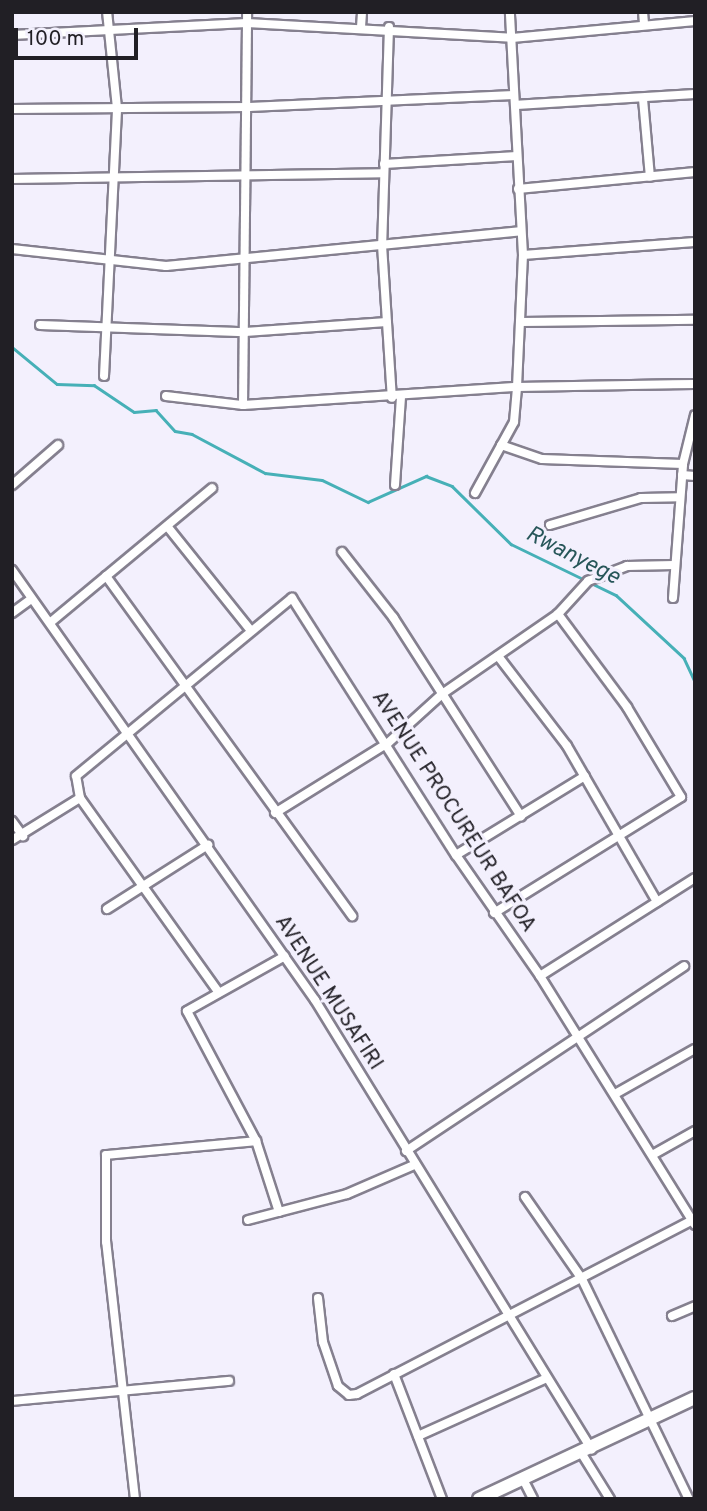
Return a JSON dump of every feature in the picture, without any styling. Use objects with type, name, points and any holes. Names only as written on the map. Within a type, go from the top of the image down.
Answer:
[{"type":"main road","points":[[479,1499],[587,1452],[695,1398]]},
{"type":"street","points":[[104,376],[117,108],[107,12]]},
{"type":"street","points":[[243,405],[249,107],[247,12]]},
{"type":"street","points":[[361,27],[362,12]]},
{"type":"street","points":[[475,493],[514,422],[517,387],[523,256],[510,12]]},
{"type":"street","points":[[643,12],[644,23]]},
{"type":"street","points":[[12,35],[247,23],[389,27],[512,38],[644,23],[695,21]]},
{"type":"street","points":[[389,27],[382,245],[396,398],[395,485]]},
{"type":"street","points":[[515,105],[695,94]]},
{"type":"street","points":[[12,109],[249,107],[386,98],[514,95]]},
{"type":"street","points":[[643,99],[650,177]]},
{"type":"street","points":[[12,179],[248,178],[384,169],[517,156]]},
{"type":"street","points":[[519,189],[695,172]]},
{"type":"street","points":[[12,249],[166,265],[247,261],[520,231]]},
{"type":"street","points":[[523,256],[695,242]]},
{"type":"street","points":[[520,322],[695,320]]},
{"type":"street","points":[[40,325],[245,332],[387,322]]},
{"type":"street","points":[[166,396],[243,405],[396,398],[517,387],[695,384]]},
{"type":"street","points":[[673,598],[683,464],[695,415]]},
{"type":"street","points":[[12,485],[58,444]]},
{"type":"street","points":[[501,445],[542,459],[683,464]]},
{"type":"street","points":[[682,475],[695,476]]},
{"type":"street","points":[[52,621],[212,488]]},
{"type":"street","points":[[550,525],[641,498],[680,497]]},
{"type":"street","points":[[167,526],[251,631]]},
{"type":"street","points":[[342,552],[393,617],[521,816]]},
{"type":"street","points":[[275,813],[388,743],[442,694],[558,614],[588,581],[627,566],[674,565]]},
{"type":"street","name":"AVENUE MUSAFIRI","points":[[12,570],[30,600],[52,621],[130,730],[285,956],[547,1378],[610,1499]]},
{"type":"street","points":[[106,576],[352,916]]},
{"type":"street","name":"AVENUE PROCUREUR BAFOA","points":[[80,798],[76,776],[292,598],[388,743],[494,913],[540,976],[694,1221]]},
{"type":"street","points":[[12,613],[30,600]]},
{"type":"street","points":[[494,913],[681,797],[627,707],[558,614]]},
{"type":"street","points":[[498,656],[585,776],[657,902]]},
{"type":"street","points":[[456,855],[585,776]]},
{"type":"street","points":[[12,840],[23,836],[80,798],[219,993]]},
{"type":"street","points":[[12,821],[23,836]]},
{"type":"street","points":[[107,909],[208,845]]},
{"type":"street","points":[[540,976],[695,878]]},
{"type":"street","points":[[279,1212],[256,1141],[187,1012],[285,956]]},
{"type":"street","points":[[406,1151],[684,966]]},
{"type":"street","points":[[615,1094],[695,1049]]},
{"type":"street","points":[[654,1154],[695,1131]]},
{"type":"street","points":[[135,1499],[119,1391],[106,1242],[106,1156],[256,1141]]},
{"type":"street","points":[[248,1220],[347,1194],[414,1165]]},
{"type":"street","points":[[525,1197],[582,1279],[689,1499]]},
{"type":"street","points":[[318,1298],[323,1342],[341,1392],[357,1394],[694,1221]]},
{"type":"street","points":[[672,1316],[695,1306]]},
{"type":"street","points":[[394,1374],[442,1499]]},
{"type":"street","points":[[418,1436],[547,1378]]},
{"type":"street","points":[[12,1401],[229,1381]]},
{"type":"street","points":[[524,1481],[533,1499]]},
{"type":"waterway","name":"Rwanyege","points":[[12,347],[57,384],[94,385],[134,412],[156,410],[175,431],[192,434],[265,473],[322,480],[368,502],[426,476],[452,486],[511,544],[585,580]]},
{"type":"waterway","name":"Rwanyege","points":[[591,583],[616,595],[684,658],[695,682]]}]
